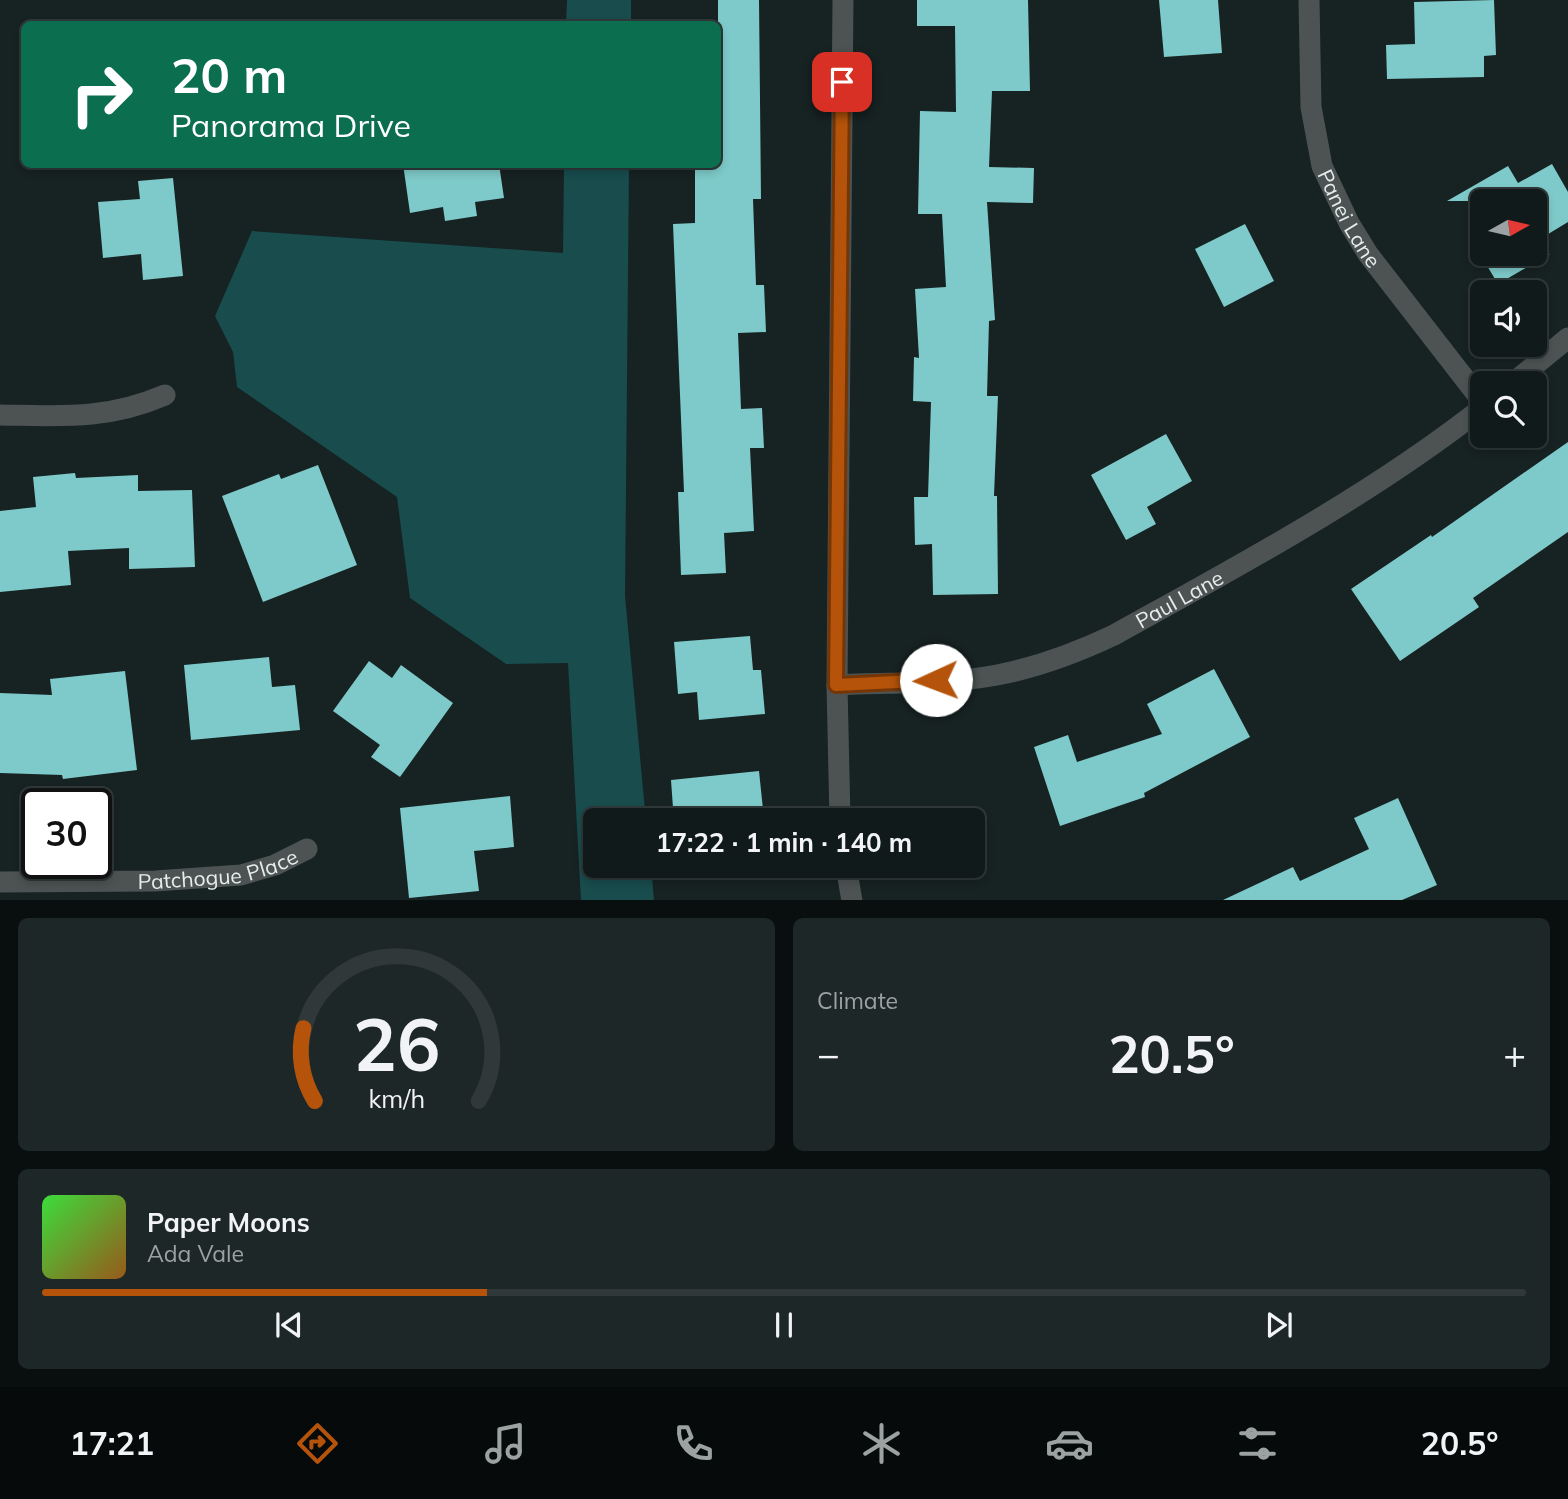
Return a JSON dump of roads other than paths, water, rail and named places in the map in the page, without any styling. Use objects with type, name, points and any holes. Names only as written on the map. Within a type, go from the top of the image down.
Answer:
[{"type":"street","points":[[840,808],[836,685],[843,0]]},
{"type":"street","name":"Panei Lane","points":[[1309,0],[1311,107],[1322,166],[1340,206],[1368,254],[1470,386]]},
{"type":"street","points":[[1528,371],[1568,338]]},
{"type":"street","points":[[0,415],[86,416],[123,410],[165,395]]},
{"type":"street","name":"Paul Lane","points":[[836,685],[961,680],[996,675],[1056,660],[1082,650],[1307,528],[1470,416]]},
{"type":"street","name":"Patchogue Place","points":[[0,882],[155,881],[241,875],[275,865],[307,849]]},
{"type":"street","points":[[848,878],[852,900]]}]
